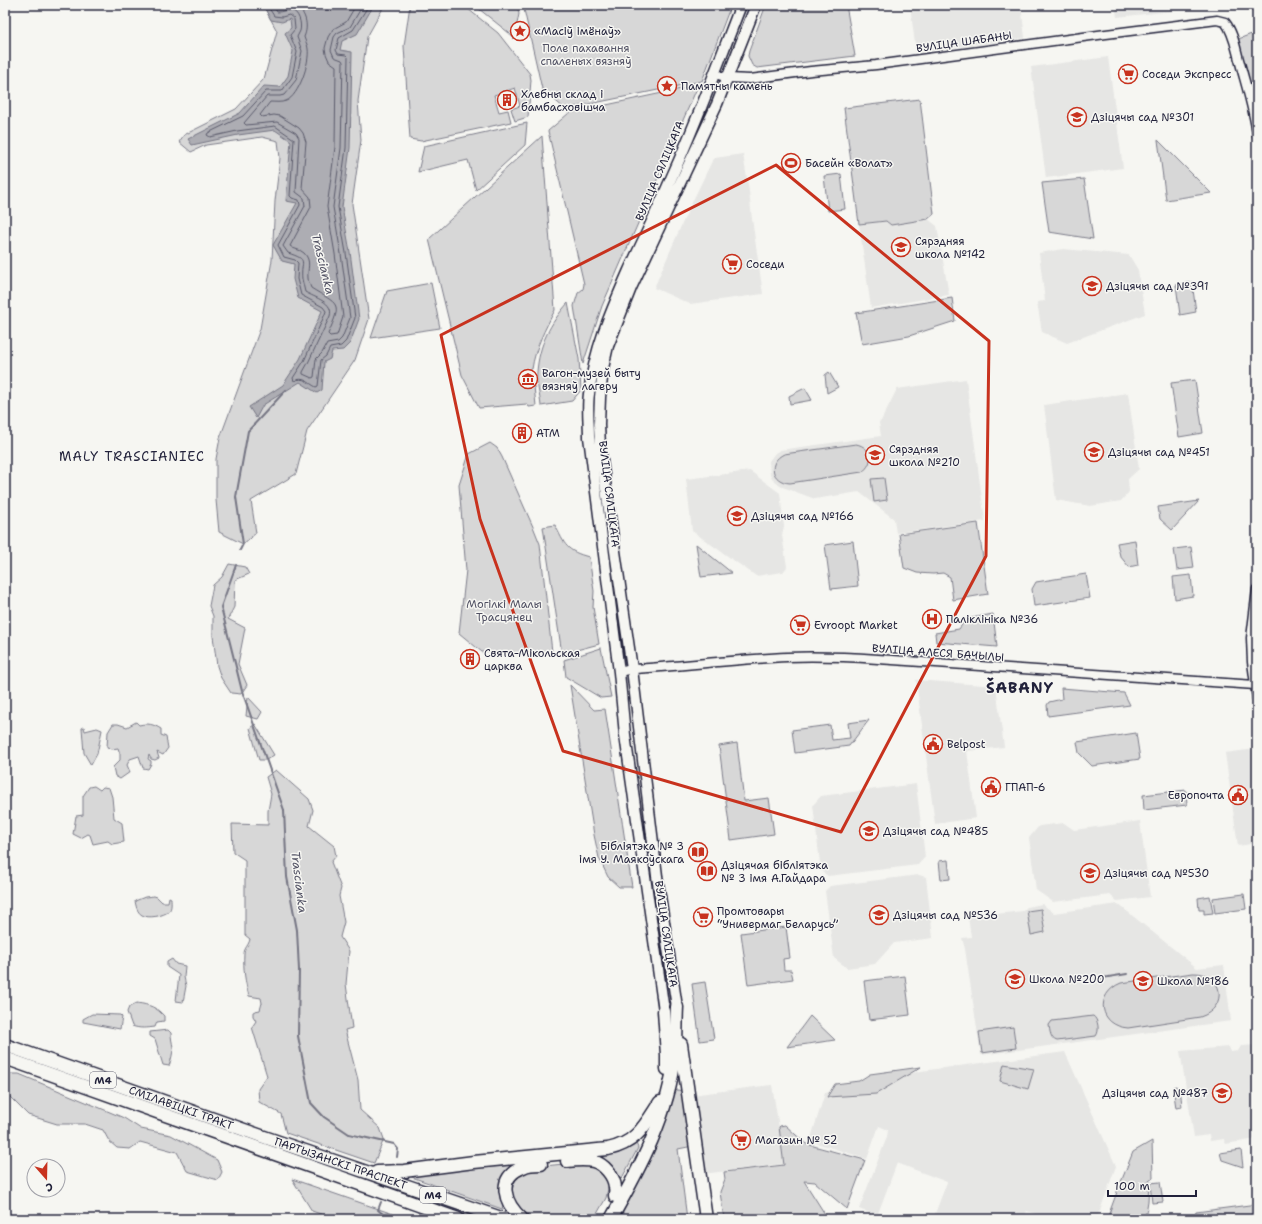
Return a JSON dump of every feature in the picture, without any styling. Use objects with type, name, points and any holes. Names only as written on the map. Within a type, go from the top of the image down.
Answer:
[{"type":"highway","points":[[611,1219],[649,1146],[664,1106],[675,1056],[677,1007]]},
{"type":"highway","points":[[677,1007],[706,1219]]},
{"type":"highway","points":[[602,1219],[644,1145],[660,1102],[667,1074],[664,1011]]},
{"type":"highway","name":"СМІЛАВІЦКІ ТРАКТ","points":[[5,1045],[264,1143]]},
{"type":"highway","name":"СМІЛАВІЦКІ ТРАКТ","points":[[5,1058],[264,1143]]},
{"type":"highway","points":[[362,1170],[386,1172],[404,1171],[618,1147],[636,1135],[660,1102]]},
{"type":"highway","name":"ПАРТЫЗАНСКІ ПРАСПЕКТ","points":[[264,1143],[362,1170],[504,1219]]},
{"type":"highway","name":"ПАРТЫЗАНСКІ ПРАСПЕКТ","points":[[264,1143],[458,1219]]},
{"type":"highway","points":[[522,1219],[506,1199],[505,1188],[512,1174],[523,1166],[530,1164],[576,1160],[592,1160],[598,1162],[608,1171],[616,1186],[615,1196]]},
{"type":"main road","name":"ВУЛІЦА СЯЛІЦКАГА","points":[[664,1011],[625,735],[619,672],[589,437],[588,407],[591,380],[599,345],[610,313],[674,173],[715,74],[741,5]]},
{"type":"main road","name":"ВУЛІЦА СЯЛІЦКАГА","points":[[677,1007],[659,891],[632,669],[600,447],[600,397],[603,368],[608,346],[632,288],[728,78],[756,5]]},
{"type":"main road","points":[[648,892],[659,891]]},
{"type":"street","name":"ВУЛІЦА ШАБАНЫ","points":[[715,74],[728,78],[750,79],[811,71],[876,65],[1217,20],[1225,22],[1233,39],[1251,102],[1257,134]]},
{"type":"street","points":[[1257,589],[1251,638],[1252,662],[1257,699]]},
{"type":"street","name":"ВУЛІЦА АЛЕСЯ БАЧЫЛЫ","points":[[619,672],[632,669],[738,660],[786,657],[819,657],[878,659],[1256,687]]},
{"type":"highlighted area","points":[[776,165],[989,341],[986,556],[841,832],[563,751],[480,519],[441,335]]},
{"type":"shaded area","points":[[910,5],[1021,5],[1025,38],[916,52]]},
{"type":"shaded area","points":[[1115,5],[1220,5],[1220,6],[1117,17]]},
{"type":"shaded area","name":"Дзіцячы сад №301","points":[[1108,57],[1123,168],[1046,178],[1031,67]]},
{"type":"shaded area","points":[[743,154],[763,294],[690,304],[654,288],[685,217],[712,161],[715,158]]},
{"type":"shaded area","name":"Сярэдняя школа №142","points":[[928,219],[937,226],[949,295],[871,308],[859,224],[886,221],[891,225]]},
{"type":"shaded area","name":"Дзіцячы сад №391","points":[[1063,249],[1129,255],[1138,270],[1145,314],[1067,343],[1042,332],[1037,302],[1045,301],[1039,253]]},
{"type":"shaded area","name":"Сярэдняя школа №210","points":[[966,379],[985,521],[896,533],[894,519],[859,492],[815,499],[780,486],[772,479],[770,475],[769,461],[775,453],[780,450],[881,436],[879,422],[881,421],[897,389]]},
{"type":"shaded area","name":"Дзіцячы сад №451","points":[[1128,393],[1139,469],[1128,479],[1129,492],[1121,501],[1090,506],[1056,500],[1044,405]]},
{"type":"shaded area","name":"Дзіцячы сад №166","points":[[750,471],[780,493],[784,526],[782,535],[787,567],[783,572],[756,576],[692,531],[686,479]]},
{"type":"shaded area","points":[[916,680],[996,686],[1004,747],[967,751],[976,818],[935,824]]},
{"type":"shaded area","points":[[1255,749],[1257,753],[1257,843],[1238,846],[1225,753]]},
{"type":"shaded area","name":"Дзіцячы сад №485","points":[[916,784],[925,857],[918,865],[828,876],[821,871],[813,805],[821,796]]},
{"type":"shaded area","name":"Дзіцячы сад №530","points":[[1140,821],[1150,897],[1117,901],[1110,895],[1053,902],[1036,890],[1029,838],[1039,826],[1064,823],[1074,830]]},
{"type":"shaded area","name":"Дзіцячы сад №536","points":[[919,875],[926,877],[933,938],[894,943],[875,964],[847,968],[834,958],[825,891],[830,886]]},
{"type":"shaded area","points":[[1042,904],[1054,913],[1118,904],[1197,968],[1224,965],[1231,1021],[981,1055],[962,938],[971,937],[968,917],[1023,911],[1027,907]]},
{"type":"shaded area","name":"Дзіцячы сад №487","points":[[1257,1045],[1257,1139],[1225,1144],[1224,1139],[1210,1141],[1209,1135],[1194,1137],[1180,1051],[1229,1047],[1231,1052],[1238,1051],[1241,1046]]},
{"type":"shaded area","points":[[1065,1052],[1116,1166],[1097,1219],[1049,1219],[1027,1211],[1023,1219],[933,1219],[947,1182],[897,1163],[877,1216],[859,1209],[887,1137],[888,1130],[879,1126],[867,1159],[810,1141],[825,1093],[921,1071]]},
{"type":"shaded area","points":[[772,1085],[785,1164],[702,1174],[691,1095]]},
{"type":"green space","points":[[263,5],[382,5],[382,10],[367,37],[358,101],[361,140],[352,204],[369,319],[355,360],[307,431],[296,474],[251,501],[256,533],[243,544],[219,532],[216,500],[216,459],[220,438],[260,329],[272,260],[275,201],[280,158],[278,141],[262,137],[206,145],[191,152],[179,142],[184,135],[236,109],[264,79],[277,31]]},
{"type":"green space","points":[[410,5],[463,5],[498,33],[530,74],[531,80],[528,117],[515,121],[511,109],[520,106],[515,88],[494,95],[499,112],[508,110],[511,122],[421,141],[410,139],[404,46]]},
{"type":"green space","points":[[474,5],[517,5],[519,14],[514,39],[509,33]]},
{"type":"green space","name":"Поле пахавання спаленых вязняў","points":[[523,5],[731,5],[702,81],[565,109],[542,89]]},
{"type":"green space","points":[[766,5],[846,5],[855,56],[757,68],[752,65],[748,56]]},
{"type":"green space","points":[[1254,33],[1257,42],[1257,113],[1236,40]]},
{"type":"green space","points":[[695,86],[697,88],[602,306],[583,364],[574,306],[578,293],[583,289],[584,284],[548,131],[569,113]]},
{"type":"green space","points":[[920,99],[934,214],[928,219],[891,225],[886,221],[859,224],[844,108]]},
{"type":"green space","points":[[527,123],[525,145],[476,190],[468,160],[418,172],[424,146]]},
{"type":"green space","points":[[542,136],[555,310],[538,346],[532,369],[524,371],[527,388],[534,386],[536,406],[529,407],[527,404],[479,408],[462,375],[429,239]]},
{"type":"green space","points":[[1158,140],[1211,193],[1166,200]]},
{"type":"green space","points":[[841,174],[845,209],[828,211],[824,176]]},
{"type":"green space","points":[[1084,179],[1093,239],[1049,232],[1042,183]]},
{"type":"green space","points":[[1192,282],[1196,312],[1180,315],[1176,285]]},
{"type":"green space","points":[[431,283],[440,328],[371,338],[387,291]]},
{"type":"green space","points":[[952,298],[955,321],[909,336],[862,344],[856,313]]},
{"type":"green space","points":[[568,303],[579,359],[581,390],[572,401],[541,406],[537,376],[540,353],[546,335],[556,318]]},
{"type":"green space","points":[[829,372],[838,387],[827,393],[825,375]]},
{"type":"green space","points":[[1195,380],[1203,433],[1179,437],[1171,383]]},
{"type":"green space","points":[[805,388],[812,400],[790,404],[789,396]]},
{"type":"green space","name":"Могілкі Малы Трасцянец","points":[[490,443],[497,448],[502,457],[540,544],[552,652],[525,654],[482,652],[459,633],[466,570],[459,485],[469,454]]},
{"type":"green space","points":[[856,444],[866,448],[870,456],[869,464],[862,472],[790,483],[784,482],[775,475],[773,466],[775,462],[784,454]]},
{"type":"green space","points":[[884,478],[887,500],[874,502],[871,479]]},
{"type":"green space","points":[[1199,501],[1172,530],[1160,519],[1158,507]]},
{"type":"green space","points":[[978,523],[988,594],[953,600],[950,577],[943,573],[917,573],[904,568],[899,534]]},
{"type":"green space","points":[[555,525],[561,538],[571,550],[589,557],[594,591],[593,607],[599,644],[562,654],[543,527]]},
{"type":"green space","points":[[1135,540],[1138,565],[1129,567],[1120,556],[1117,543]]},
{"type":"green space","points":[[853,541],[858,586],[831,589],[825,545]]},
{"type":"green space","points":[[696,544],[732,573],[701,577]]},
{"type":"green space","points":[[1191,547],[1194,568],[1177,570],[1174,549]]},
{"type":"green space","points":[[229,564],[245,567],[249,574],[235,580],[234,607],[228,619],[245,628],[238,664],[247,685],[241,694],[231,693],[221,678],[217,666],[213,636],[213,616],[209,606],[213,585],[222,577]]},
{"type":"green space","points":[[1086,574],[1090,598],[1034,606],[1032,589],[1036,582]]},
{"type":"green space","points":[[1191,575],[1193,596],[1175,599],[1173,577]]},
{"type":"green space","points":[[993,614],[997,647],[936,642],[935,633],[959,629],[966,619]]},
{"type":"green space","points":[[601,648],[611,697],[601,698],[566,677],[564,660]]},
{"type":"green space","points":[[570,685],[594,710],[605,709],[632,887],[619,887],[608,877],[599,858]]},
{"type":"green space","points":[[1061,688],[1124,693],[1130,705],[1048,716],[1047,705],[1049,702],[1062,699]]},
{"type":"green space","points":[[248,697],[262,712],[258,719],[246,716]]},
{"type":"green space","points":[[869,720],[849,746],[795,753],[792,730],[830,725],[832,740],[850,738],[848,723]]},
{"type":"green space","points":[[136,722],[139,725],[150,724],[161,729],[161,735],[166,737],[168,748],[163,755],[157,752],[159,758],[155,760],[151,759],[149,755],[148,759],[151,761],[151,764],[148,769],[143,768],[139,756],[130,759],[127,765],[130,772],[120,779],[115,776],[113,767],[120,760],[120,754],[118,748],[112,749],[107,747],[108,732],[113,724],[127,727]]},
{"type":"green space","points":[[255,724],[274,755],[266,760],[259,760],[250,728]]},
{"type":"green space","points":[[84,727],[85,731],[97,728],[102,730],[97,754],[91,765],[84,753],[82,728]]},
{"type":"green space","points":[[1136,733],[1140,759],[1092,766],[1079,753],[1077,742]]},
{"type":"green space","points":[[737,743],[744,801],[769,798],[774,834],[731,840],[719,746]]},
{"type":"green space","points":[[276,770],[309,799],[313,810],[309,826],[334,846],[336,856],[331,862],[341,888],[339,896],[344,922],[340,937],[349,951],[346,984],[352,1028],[345,1030],[358,1080],[360,1110],[380,1128],[384,1139],[374,1163],[286,1133],[281,1114],[259,1102],[258,1089],[267,1076],[252,1027],[256,1021],[253,1016],[253,1012],[260,1010],[262,1003],[261,998],[249,996],[245,980],[244,952],[250,939],[245,935],[245,860],[233,852],[232,824],[268,825],[268,811],[271,794],[266,777]]},
{"type":"green space","points":[[94,786],[100,790],[103,787],[109,788],[112,797],[114,818],[122,823],[124,842],[112,844],[108,841],[93,844],[90,835],[88,834],[81,838],[73,834],[76,816],[83,815],[83,796],[89,787]]},
{"type":"green space","points":[[1186,790],[1187,805],[1144,810],[1143,795]]},
{"type":"green space","points":[[948,860],[950,879],[941,880],[939,861]]},
{"type":"green space","points":[[1244,894],[1246,909],[1215,913],[1213,898]]},
{"type":"green space","points":[[154,896],[162,902],[168,902],[169,897],[171,898],[170,910],[167,913],[156,916],[148,917],[140,914],[136,907],[135,901],[145,897]]},
{"type":"green space","points":[[1210,896],[1213,913],[1204,914],[1204,910],[1199,910],[1198,898]]},
{"type":"green space","points":[[1041,909],[1045,932],[1031,935],[1027,911]]},
{"type":"green space","points":[[786,927],[790,958],[783,959],[784,970],[791,970],[793,979],[748,985],[741,933]]},
{"type":"green space","points":[[172,959],[176,964],[185,966],[184,977],[186,986],[183,1002],[176,1001],[179,975],[167,967],[167,962]]},
{"type":"green space","points":[[1193,973],[1203,974],[1211,978],[1219,991],[1219,999],[1216,1006],[1200,1017],[1128,1028],[1118,1026],[1111,1022],[1106,1016],[1104,1002],[1107,994],[1112,988],[1121,983]]},
{"type":"green space","points":[[905,976],[910,1015],[869,1020],[864,981]]},
{"type":"green space","points":[[705,982],[714,1039],[700,1041],[692,984]]},
{"type":"green space","points":[[137,1003],[158,1010],[164,1016],[164,1021],[157,1022],[155,1027],[141,1028],[132,1026],[127,1012],[129,1007]]},
{"type":"green space","points":[[92,1014],[120,1015],[122,1017],[120,1029],[83,1022],[83,1019]]},
{"type":"green space","points":[[810,1016],[835,1040],[787,1047]]},
{"type":"green space","points":[[1093,1016],[1098,1025],[1096,1036],[1057,1041],[1052,1037],[1049,1025],[1052,1021]]},
{"type":"green space","points":[[1013,1027],[1016,1048],[982,1053],[979,1032]]},
{"type":"green space","points":[[168,1030],[171,1033],[173,1047],[169,1066],[163,1065],[155,1039],[150,1036],[150,1032]]},
{"type":"green space","points":[[1004,1064],[1034,1069],[1028,1089],[1000,1081]]},
{"type":"green space","points":[[921,1067],[876,1094],[827,1097],[835,1084],[859,1081],[870,1074]]},
{"type":"green space","points":[[5,1074],[19,1074],[124,1118],[141,1129],[171,1135],[217,1160],[222,1172],[218,1180],[187,1171],[177,1152],[140,1142],[130,1149],[117,1148],[109,1141],[103,1130],[85,1124],[57,1124],[28,1115],[5,1092]]},
{"type":"green space","points":[[1176,1086],[1180,1093],[1182,1107],[1176,1108],[1173,1087]]},
{"type":"green space","points":[[677,1090],[684,1091],[691,1144],[688,1147],[678,1149],[687,1219],[618,1219],[652,1153],[672,1096]]},
{"type":"green space","points":[[785,1125],[806,1144],[865,1160],[847,1209],[815,1182],[804,1181],[828,1219],[724,1219],[720,1192],[725,1179],[724,1172],[784,1165],[779,1127]]},
{"type":"green space","points":[[1152,1141],[1153,1178],[1149,1181],[1145,1219],[1107,1219],[1133,1152]]},
{"type":"green space","points":[[636,1143],[638,1148],[621,1179],[615,1171],[578,1158],[615,1154],[628,1148]]},
{"type":"green space","points":[[1241,1150],[1243,1167],[1222,1160],[1220,1153]]},
{"type":"green space","points":[[525,1161],[500,1185],[500,1198],[503,1206],[502,1209],[406,1175]]},
{"type":"green space","points":[[573,1163],[601,1170],[609,1184],[606,1198],[594,1219],[537,1219],[520,1212],[513,1205],[509,1184],[512,1179],[535,1167]]},
{"type":"green space","points":[[292,1179],[393,1214],[395,1219],[334,1219],[312,1211]]},
{"type":"green space","points":[[1160,1182],[1163,1202],[1152,1203],[1150,1183]]},
{"type":"green space","points":[[438,1202],[491,1219],[480,1219],[439,1204]]},
{"type":"green space","points":[[1257,1204],[1257,1219],[1194,1219],[1196,1212]]},
{"type":"water","points":[[263,5],[372,5],[371,10],[357,34],[342,41],[340,50],[352,52],[350,148],[342,207],[359,319],[350,343],[343,350],[332,351],[330,359],[324,362],[322,390],[317,393],[300,382],[263,405],[256,418],[249,407],[283,385],[300,359],[322,311],[298,298],[293,279],[294,264],[282,261],[273,245],[297,203],[286,201],[291,141],[275,130],[238,135],[192,145],[188,139],[240,113],[264,86],[280,87],[288,76],[293,51],[285,33],[291,28],[290,19],[282,22],[271,20]]},
{"type":"waterway","name":"Trascianka","points":[[240,550],[243,544],[236,497],[248,431],[286,390]]},
{"type":"waterway","name":"Trascianka","points":[[236,565],[221,607],[242,691],[284,810],[287,877],[297,930],[299,970],[298,1036],[311,1103],[324,1117],[349,1134],[394,1144],[398,1149],[397,1157]]},
{"type":"waterway","points":[[1096,979],[1127,974]]},
{"type":"waterway","name":"Trascianka","points":[[381,1202],[378,1210],[384,1215],[395,1219]]},
{"type":"railway","points":[[1255,5],[1257,9]]},
{"type":"place","name":"«Масіў імёнаў»","points":[[520,31]]},
{"type":"place","name":"Соседи Экспресс","points":[[1128,74]]},
{"type":"place","name":"Памятны камень","points":[[667,86]]},
{"type":"place","name":"Хлебны склад і бамбасховішча","points":[[507,100]]},
{"type":"place","name":"Дзіцячы сад №301","points":[[1077,117]]},
{"type":"place","name":"Басейн «Волат»","points":[[791,163]]},
{"type":"place","name":"Сярэдняя школа №142","points":[[901,247]]},
{"type":"place","name":"Соседи","points":[[732,264]]},
{"type":"place","name":"Дзіцячы сад №391","points":[[1092,286]]},
{"type":"place","name":"Вагон-музей быту вязняў лагеру","points":[[528,379]]},
{"type":"place","name":"АТМ","points":[[522,433]]},
{"type":"place","name":"Дзіцячы сад №451","points":[[1094,452]]},
{"type":"place","name":"Сярэдняя школа №210","points":[[875,455]]},
{"type":"place","name":"Дзіцячы сад №166","points":[[737,516]]},
{"type":"place","name":"Паліклініка №36","points":[[932,619]]},
{"type":"place","name":"Evroopt Market","points":[[800,625]]},
{"type":"place","name":"Свята-Мікольская царква","points":[[470,659]]},
{"type":"place","name":"Belpost","points":[[933,744]]},
{"type":"place","name":"ГПАП-6","points":[[991,787]]},
{"type":"place","name":"Европочта","points":[[1238,795]]},
{"type":"place","name":"Дзіцячы сад №485","points":[[869,831]]},
{"type":"place","name":"Бібліятэка № 3 імя У. Маякоўскага","points":[[698,852]]},
{"type":"place","name":"Дзіцячая бібліятэка № 3 імя А.Гайдара","points":[[707,871]]},
{"type":"place","name":"Дзіцячы сад №530","points":[[1090,873]]},
{"type":"place","name":"Дзіцячы сад №536","points":[[879,915]]},
{"type":"place","name":"Промтовары “Универмаг Беларусь”","points":[[703,917]]},
{"type":"place","name":"Школа №200","points":[[1015,979]]},
{"type":"place","name":"Школа №186","points":[[1143,981]]},
{"type":"place","name":"Дзіцячы сад №487","points":[[1222,1093]]},
{"type":"place","name":"Магазин № 52","points":[[741,1140]]},
{"type":"district","name":"MALY TRASCIANIEC","points":[[132,456]]},
{"type":"district","name":"ŠABANY","points":[[1020,688]]}]
